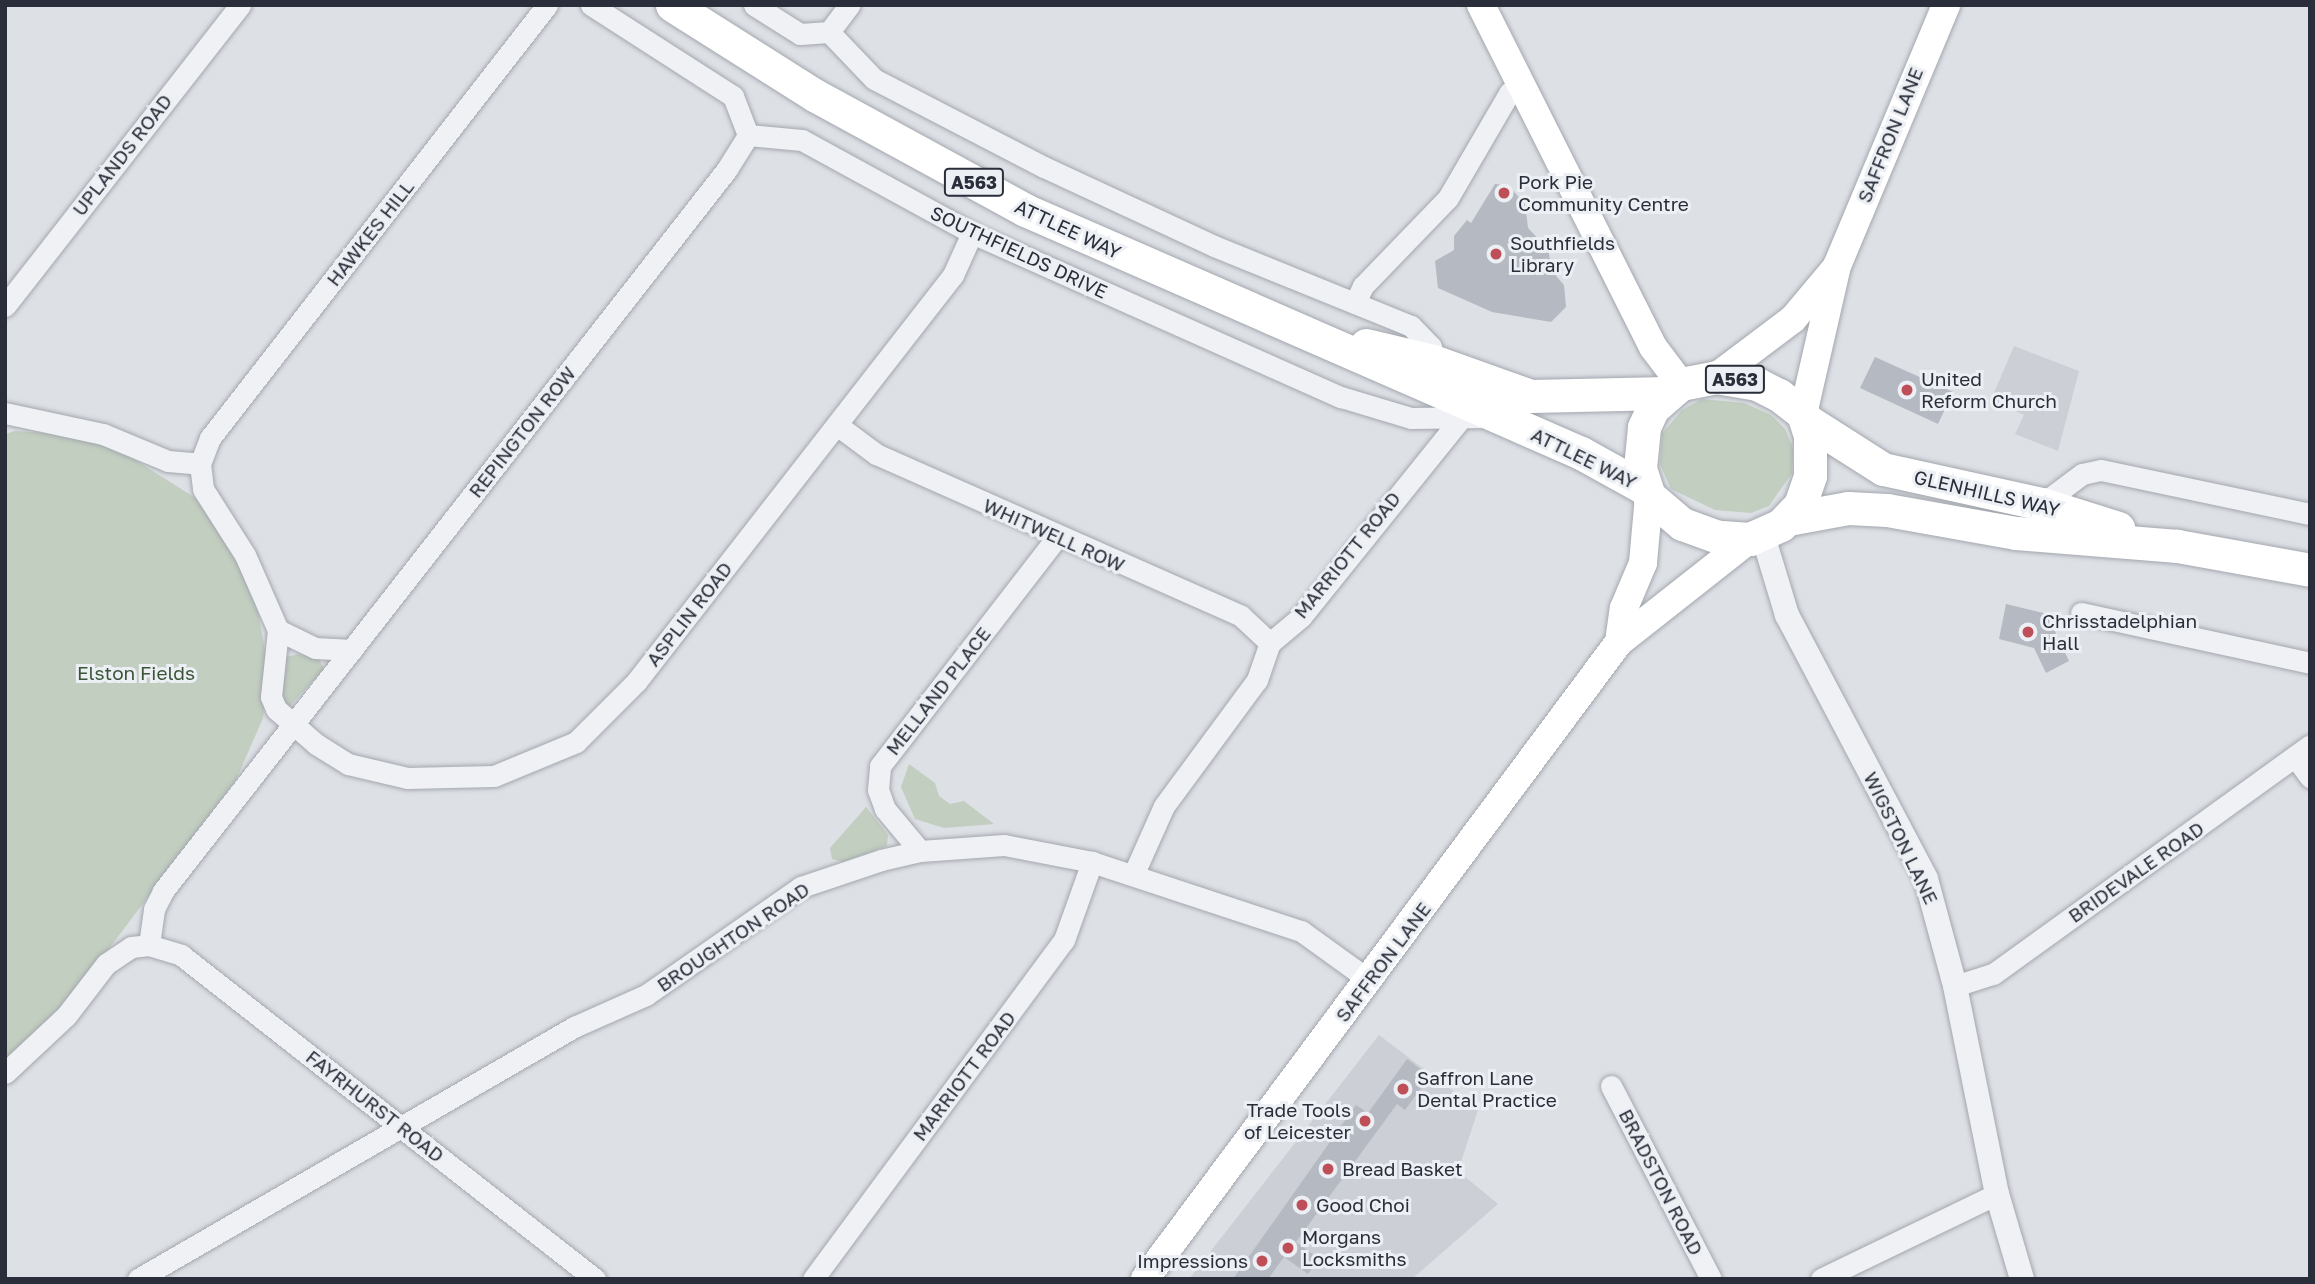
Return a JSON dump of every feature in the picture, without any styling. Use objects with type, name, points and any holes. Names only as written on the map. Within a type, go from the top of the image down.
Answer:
[{"type":"highway","name":"ATTLEE WAY","points":[[672,5],[816,96],[1025,210],[1494,416],[1648,492]]},
{"type":"highway","name":"ATTLEE WAY","points":[[1292,327],[1433,360],[1531,396],[1674,389]]},
{"type":"highway","name":"A563","points":[[1674,389],[1716,377],[1757,384],[1804,417]]},
{"type":"highway","points":[[1648,492],[1639,448],[1648,418],[1674,389]]},
{"type":"highway","points":[[1767,531],[1810,476],[1804,417]]},
{"type":"highway","name":"GLENHILLS WAY","points":[[1804,417],[1883,469],[2042,504],[2177,546]]},
{"type":"highway","name":"A563","points":[[1648,492],[1662,510],[1698,531],[1767,531]]},
{"type":"highway","name":"GLENHILLS WAY","points":[[1767,531],[1848,508],[1887,510],[2016,533],[2177,546],[2310,570]]},
{"type":"main road","points":[[1481,5],[1674,389]]},
{"type":"main road","name":"SAFFRON LANE","points":[[1804,417],[1837,266],[1946,5]]},
{"type":"main road","name":"SAFFRON LANE","points":[[1716,377],[1793,319],[1837,266]]},
{"type":"main road","name":"SAFFRON LANE","points":[[1619,642],[1624,608],[1643,563],[1648,492]]},
{"type":"main road","name":"SAFFRON LANE","points":[[1145,1279],[1619,642],[1767,531]]},
{"type":"street","name":"UPLANDS ROAD","points":[[5,306],[240,5]]},
{"type":"street","name":"HAWKES HILL","points":[[200,464],[210,438],[547,5]]},
{"type":"street","points":[[591,5],[733,96],[748,135]]},
{"type":"street","points":[[754,5],[800,34],[829,32],[849,5]]},
{"type":"street","points":[[829,32],[874,79],[1022,156],[1214,246],[1411,326],[1431,347],[1433,360]]},
{"type":"street","points":[[1355,303],[1363,286],[1448,198],[1509,93],[1520,84]]},
{"type":"street","name":"SOUTHFIELDS DRIVE","points":[[748,135],[802,140],[972,233],[1341,397],[1411,418],[1460,419],[1494,416]]},
{"type":"street","name":"REPINGTON ROW","points":[[292,726],[727,169],[748,135]]},
{"type":"street","name":"ASPLIN ROAD","points":[[292,726],[348,764],[432,780],[514,770],[576,742],[636,682],[954,275],[972,233]]},
{"type":"street","points":[[5,413],[103,434],[168,461],[200,464],[203,489],[245,555],[278,630],[271,696],[292,726],[163,891],[154,909],[149,945],[131,947],[106,964],[66,1016],[5,1073]]},
{"type":"street","name":"MARRIOTT ROAD","points":[[1270,643],[1301,617],[1460,419]]},
{"type":"street","name":"WHITWELL ROW","points":[[837,425],[876,454],[1056,538],[1241,616],[1270,643]]},
{"type":"street","points":[[2042,504],[2082,474],[2101,470],[2310,514]]},
{"type":"street","name":"WIGSTON LANE","points":[[1767,531],[1787,615],[1926,879],[1955,986],[1997,1194],[2022,1279]]},
{"type":"street","name":"MELLAND PLACE","points":[[920,851],[886,809],[878,790],[880,766],[1056,538]]},
{"type":"street","points":[[2081,613],[2310,663]]},
{"type":"street","points":[[278,630],[306,645],[352,650]]},
{"type":"street","points":[[1134,873],[1159,815],[1257,680],[1270,643]]},
{"type":"street","points":[[2303,751],[2310,777]]},
{"type":"street","name":"BRIDEVALE ROAD","points":[[1955,986],[1993,974],[2303,751]]},
{"type":"street","name":"BROUGHTON ROAD","points":[[138,1279],[574,1027],[646,995],[802,887],[920,851],[1004,845],[1134,873],[1301,931],[1369,980]]},
{"type":"street","name":"MARRIOTT ROAD","points":[[813,1279],[1065,940],[1092,862]]},
{"type":"street","name":"FAYRHURST ROAD","points":[[149,945],[181,955],[595,1279]]},
{"type":"street","name":"BRADSTON ROAD","points":[[1611,1086],[1711,1279]]},
{"type":"street","points":[[1821,1279],[1997,1194]]},
{"type":"shaded area","points":[[2014,346],[2079,371],[2058,451],[2015,434],[2024,415],[1991,400]]},
{"type":"shaded area","points":[[1379,1035],[1478,1110],[1458,1171],[1498,1204],[1412,1279],[1189,1279]]},
{"type":"green space","points":[[1702,399],[1744,403],[1771,415],[1785,429],[1793,448],[1792,473],[1769,506],[1751,513],[1715,510],[1671,489],[1660,464],[1662,434],[1682,410]]},
{"type":"green space","name":"Elston Fields","points":[[15,431],[64,434],[116,448],[194,497],[239,555],[254,589],[268,668],[263,718],[236,780],[59,1015],[5,1065],[5,434]]},
{"type":"green space","points":[[299,654],[319,659],[324,669],[288,708],[281,701],[286,657]]},
{"type":"green space","points":[[909,764],[935,783],[939,796],[950,804],[964,801],[994,824],[944,828],[915,819],[901,787]]},
{"type":"green space","points":[[866,807],[888,835],[887,846],[843,862],[832,859],[830,848]]},
{"type":"building","name":"Southfields Library","points":[[1495,184],[1508,185],[1525,204],[1528,228],[1548,249],[1552,271],[1564,285],[1566,307],[1551,322],[1492,312],[1438,288],[1435,261],[1454,250],[1454,236],[1467,220],[1471,223]]},
{"type":"building","name":"United Reform Church","points":[[1875,357],[1953,392],[1938,424],[1860,388]]},
{"type":"building","name":"Chrisstadelphian Hall","points":[[2006,604],[2056,616],[2052,625],[2069,661],[2046,673],[2034,648],[1999,639]]},
{"type":"building","points":[[1407,1059],[1430,1076],[1405,1110],[1397,1104],[1296,1242],[1319,1259],[1308,1274],[1284,1257],[1268,1279],[1233,1279],[1356,1105],[1368,1113]]},
{"type":"place","name":"Pork Pie Community Centre","points":[[1504,193]]},
{"type":"place","name":"Southfields Library","points":[[1496,254]]},
{"type":"place","name":"United Reform Church","points":[[1907,390]]},
{"type":"place","name":"Chrisstadelphian Hall","points":[[2028,632]]},
{"type":"place","name":"Saffron Lane Dental Practice","points":[[1403,1089]]},
{"type":"place","name":"Trade Tools of Leicester","points":[[1365,1121]]},
{"type":"place","name":"Bread Basket","points":[[1328,1169]]},
{"type":"place","name":"Good Choi","points":[[1302,1205]]},
{"type":"place","name":"Morgans Locksmiths","points":[[1288,1248]]},
{"type":"place","name":"Impressions","points":[[1262,1261]]}]
